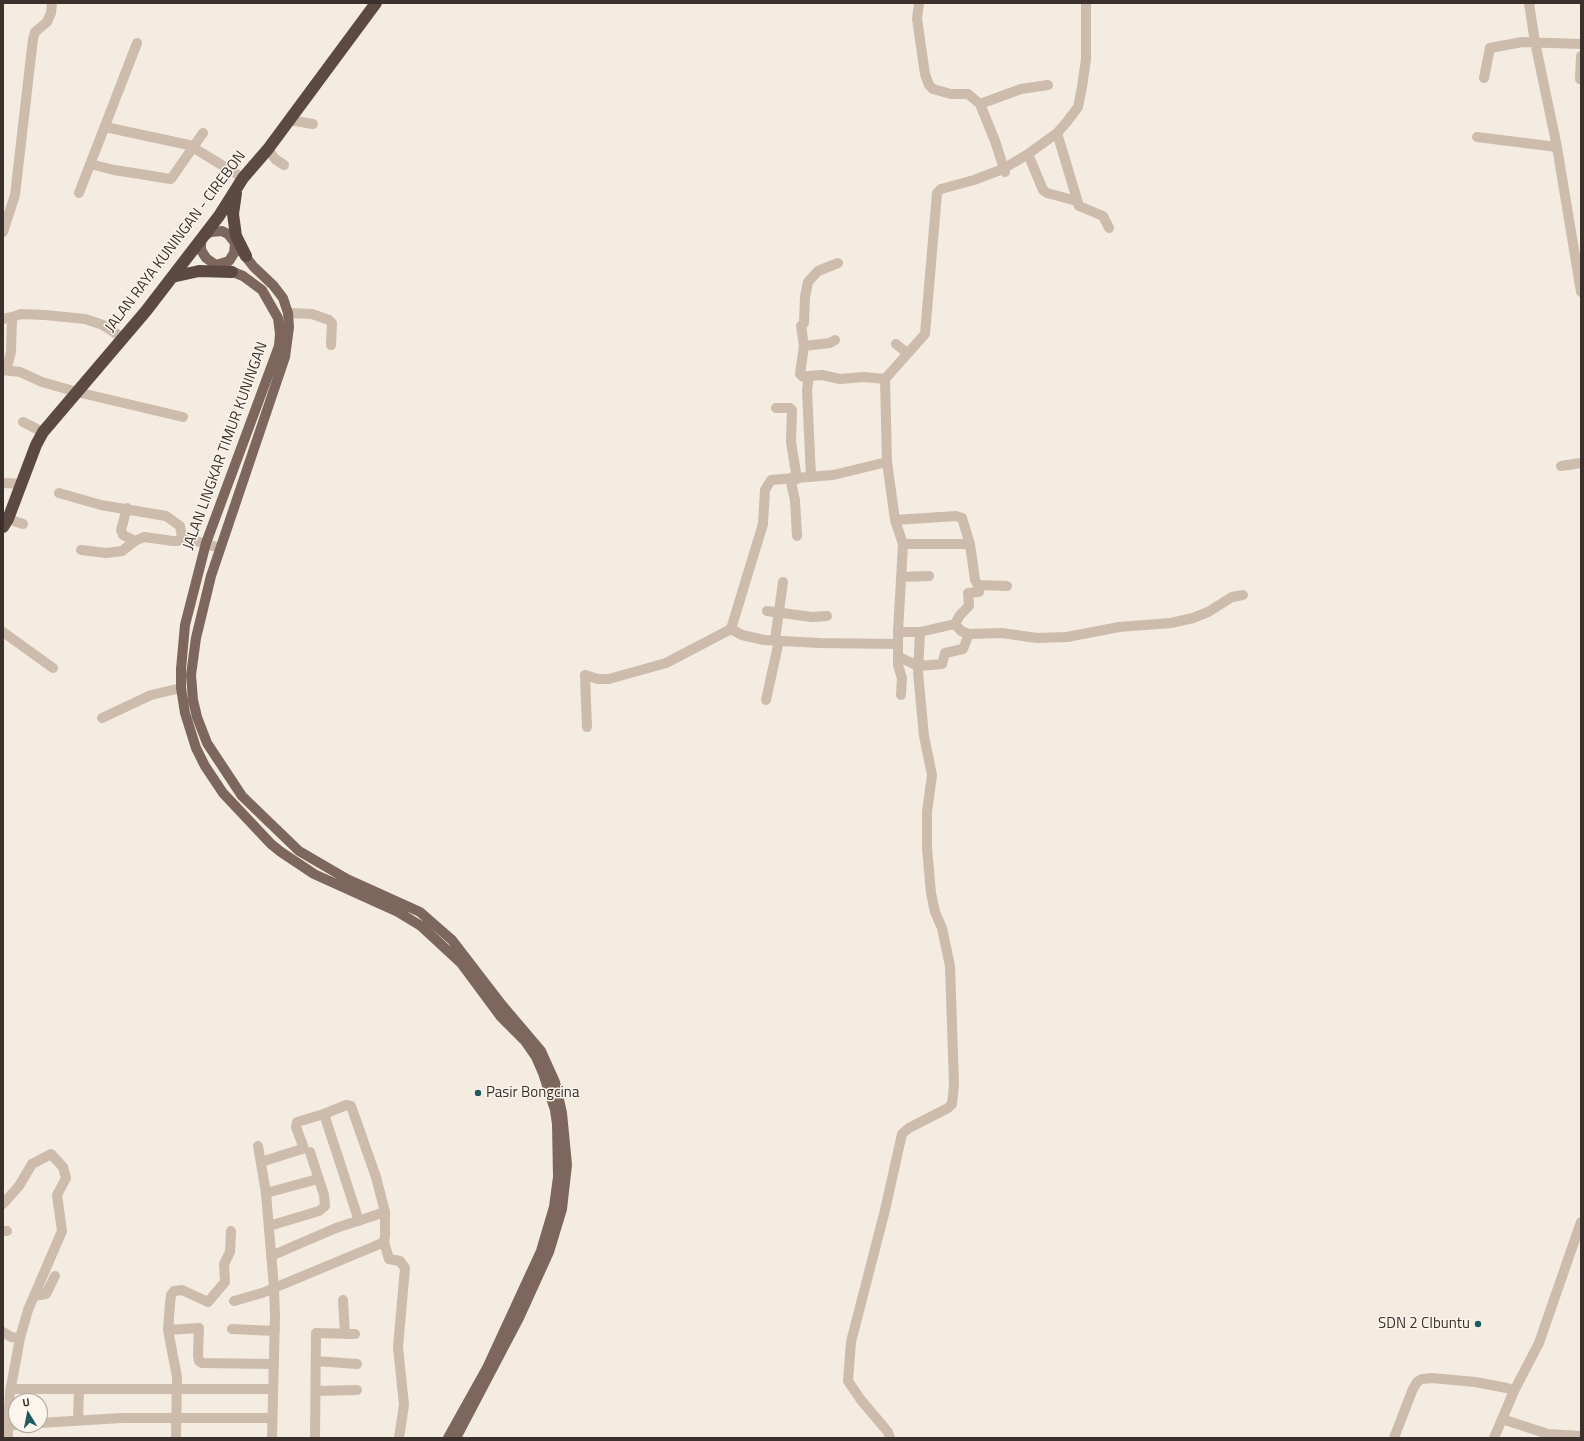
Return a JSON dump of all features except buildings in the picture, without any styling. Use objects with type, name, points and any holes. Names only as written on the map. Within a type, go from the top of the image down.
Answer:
[{"type":"highway","name":"JALAN RAYA KUNINGAN - CIREBON","points":[[5,523],[22,484],[36,445],[43,432],[123,338],[219,216],[240,183],[268,149],[376,3]]},
{"type":"highway","points":[[240,183],[233,214],[236,236],[246,256]]},
{"type":"highway","points":[[172,276],[199,271],[237,274]]},
{"type":"main road","name":"JALAN LINGKAR TIMUR KUNINGAN","points":[[448,1438],[490,1361],[541,1250],[554,1207],[558,1177],[557,1124],[544,1073],[536,1057],[525,1041],[501,1017],[460,963],[421,926],[398,912],[314,874],[270,844],[224,793],[205,766],[189,727],[181,688],[186,626],[206,543],[279,346],[278,318],[267,296],[254,283],[216,265],[206,258],[201,250],[203,236],[211,232],[222,231],[228,234],[253,266],[283,298],[288,313],[288,342],[285,357],[208,586],[196,638],[191,675],[193,700],[197,717],[207,743],[218,762],[242,796],[299,851],[347,879],[420,912],[452,940],[502,1005],[541,1051],[555,1082],[562,1113],[567,1153],[562,1209],[549,1252],[519,1318],[456,1438]]},
{"type":"main road","points":[[216,265],[229,261],[234,253],[235,244]]},
{"type":"main road","points":[[237,274],[246,265],[253,266]]},
{"type":"street","points":[[3,232],[15,195],[32,40],[35,32],[47,22],[51,13],[52,3]]},
{"type":"street","points":[[919,3],[917,20],[925,74],[929,86],[933,89],[951,94],[968,94],[980,104],[995,141],[1004,171]]},
{"type":"street","points":[[901,695],[902,678],[898,665],[898,632],[902,544],[895,520],[887,462],[885,379],[925,334],[937,193],[941,189],[1004,171],[1057,133],[1078,107],[1086,59],[1086,3]]},
{"type":"street","points":[[1529,3],[1535,42],[1557,147],[1581,292]]},
{"type":"street","points":[[1484,78],[1490,48],[1506,44],[1535,42],[1581,44]]},
{"type":"street","points":[[79,193],[137,43]]},
{"type":"street","points":[[1580,79],[1581,56]]},
{"type":"street","points":[[980,104],[1021,89],[1048,85]]},
{"type":"street","points":[[288,120],[313,124]]},
{"type":"street","points":[[105,127],[177,141],[189,145],[240,183]]},
{"type":"street","points":[[90,164],[169,180],[174,176],[203,133]]},
{"type":"street","points":[[1057,133],[1080,207],[1103,216],[1109,228]]},
{"type":"street","points":[[1477,137],[1557,147]]},
{"type":"street","points":[[268,149],[276,159],[284,165]]},
{"type":"street","points":[[1028,154],[1043,190],[1047,193],[1077,201]]},
{"type":"street","points":[[838,263],[818,271],[808,282],[805,297],[804,323],[801,326],[804,346],[800,374],[803,377],[822,375],[840,379],[864,377],[885,379]]},
{"type":"street","points":[[288,313],[312,314],[329,320],[332,323],[331,345]]},
{"type":"street","points":[[3,370],[7,367],[11,352],[8,318],[21,314],[84,319],[103,325],[123,338]]},
{"type":"street","points":[[804,346],[830,343],[835,340]]},
{"type":"street","points":[[896,344],[907,353]]},
{"type":"street","points":[[3,370],[20,372],[42,382],[77,392],[183,417]]},
{"type":"street","points":[[809,376],[807,390],[811,478]]},
{"type":"street","points":[[776,408],[790,408],[792,410],[793,478],[797,536]]},
{"type":"street","points":[[23,422],[43,432]]},
{"type":"street","points":[[587,727],[586,675],[598,679],[609,679],[666,663],[731,628],[763,524],[764,490],[771,480],[811,478],[833,475],[887,462]]},
{"type":"street","points":[[1561,466],[1581,463]]},
{"type":"street","points":[[3,483],[22,484]]},
{"type":"street","points":[[59,493],[101,504],[166,516],[180,526],[182,537]]},
{"type":"street","points":[[127,508],[121,530],[123,535],[135,541]]},
{"type":"street","points":[[895,520],[960,517],[970,544],[975,580],[978,585],[979,592],[968,593],[970,606],[960,615],[956,624]]},
{"type":"street","points":[[5,523],[23,524]]},
{"type":"street","points":[[81,550],[106,552],[122,551],[135,541],[144,537],[178,541],[182,537]]},
{"type":"street","points":[[182,537],[220,548]]},
{"type":"street","points":[[902,544],[970,544]]},
{"type":"street","points":[[901,577],[929,576]]},
{"type":"street","points":[[766,700],[777,641],[783,582]]},
{"type":"street","points":[[978,585],[1007,586]]},
{"type":"street","points":[[956,624],[961,631],[969,634],[1002,633],[1037,638],[1067,637],[1119,627],[1171,623],[1203,614],[1232,597],[1243,595]]},
{"type":"street","points":[[767,611],[812,617],[827,616]]},
{"type":"street","points":[[898,632],[920,632],[956,624]]},
{"type":"street","points":[[731,628],[742,635],[777,641],[898,644]]},
{"type":"street","points":[[3,632],[53,668]]},
{"type":"street","points":[[890,1438],[888,1432],[861,1400],[848,1381],[851,1342],[885,1210],[902,1134],[909,1128],[948,1108],[952,1104],[954,1085],[950,966],[942,928],[935,912],[929,874],[927,812],[932,775],[924,736],[918,666],[920,632]]},
{"type":"street","points":[[899,657],[918,666],[942,664],[945,653],[963,649],[969,634]]},
{"type":"street","points":[[102,718],[151,695],[181,688]]},
{"type":"street","points":[[261,1162],[302,1149],[303,1146],[296,1127],[297,1122],[324,1114],[346,1105],[351,1106],[376,1177],[385,1212],[384,1242],[390,1259],[400,1261],[405,1268],[398,1347],[404,1405],[399,1438]]},
{"type":"street","points":[[324,1114],[359,1221]]},
{"type":"street","points":[[258,1146],[266,1193],[274,1288],[275,1331],[272,1438]]},
{"type":"street","points":[[269,1226],[319,1211],[325,1206],[310,1152]]},
{"type":"street","points":[[3,1204],[19,1186],[32,1164],[51,1154],[64,1167],[66,1178],[57,1195],[62,1231],[34,1296],[20,1338],[8,1390],[273,1389]]},
{"type":"street","points":[[266,1193],[318,1179]]},
{"type":"street","points":[[272,1256],[336,1228],[385,1212]]},
{"type":"street","points":[[1494,1438],[1514,1391],[1539,1343],[1581,1222]]},
{"type":"street","points":[[176,1438],[177,1377],[168,1330],[171,1295],[174,1291],[182,1290],[208,1302],[224,1282],[224,1264],[230,1252],[231,1231]]},
{"type":"street","points":[[234,1301],[274,1288],[384,1242]]},
{"type":"street","points":[[34,1296],[46,1294],[55,1276]]},
{"type":"street","points":[[315,1438],[316,1333],[350,1334],[343,1300]]},
{"type":"street","points":[[168,1330],[199,1328],[198,1355],[199,1361],[202,1363],[273,1364]]},
{"type":"street","points":[[232,1329],[275,1331]]},
{"type":"street","points":[[3,1332],[11,1337],[20,1338]]},
{"type":"street","points":[[316,1361],[357,1364]]},
{"type":"street","points":[[1394,1438],[1399,1420],[1412,1391],[1417,1382],[1422,1379],[1432,1378],[1475,1382],[1507,1388],[1514,1391]]},
{"type":"street","points":[[78,1390],[78,1420]]},
{"type":"street","points":[[316,1391],[357,1390]]},
{"type":"street","points":[[48,1422],[121,1418],[272,1418]]},
{"type":"street","points":[[1502,1419],[1548,1434],[1581,1436]]},
{"type":"place","name":"Pasir Bongcina","points":[[478,1093]]},
{"type":"place","name":"SDN 2 CIbuntu","points":[[1478,1324]]}]
